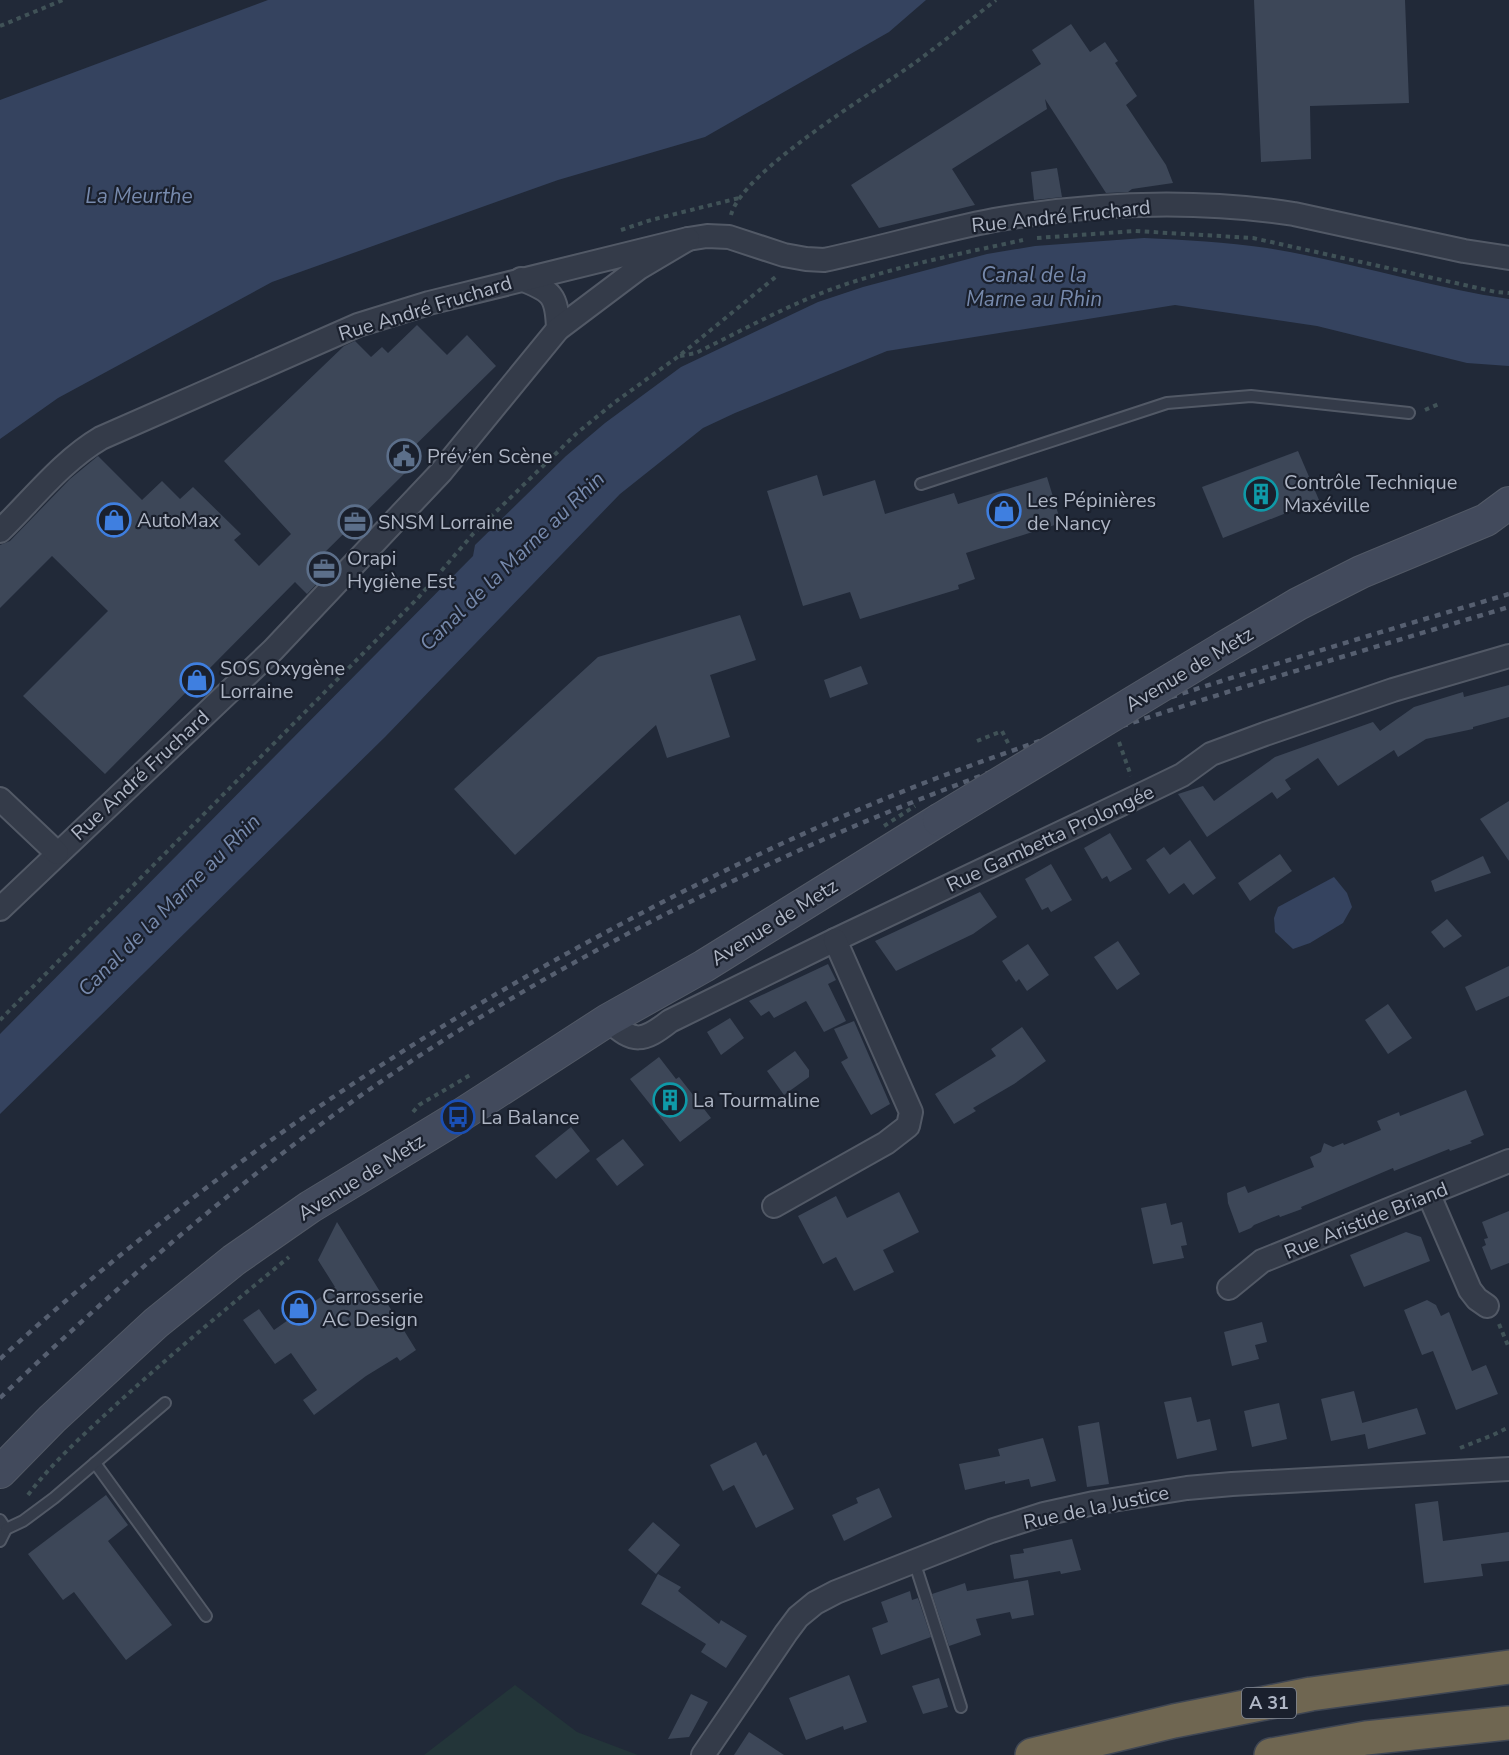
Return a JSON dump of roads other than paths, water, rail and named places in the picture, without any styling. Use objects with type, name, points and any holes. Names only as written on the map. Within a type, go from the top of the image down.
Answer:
[{"type":"highway","name":"A 31","points":[[1032,1755],[1174,1721],[1311,1694],[1509,1667]]},
{"type":"highway","points":[[1271,1755],[1365,1738],[1509,1723]]},
{"type":"main road","name":"Avenue de Metz","points":[[0,1472],[52,1419],[156,1323],[234,1260],[310,1207],[458,1117],[608,1020],[704,966],[939,820],[1298,604],[1360,572],[1501,513]]},
{"type":"street","name":"Rue André Fruchard","points":[[0,531],[60,471],[88,446],[101,438],[358,325],[429,303],[521,279],[688,239],[707,236],[729,237],[784,255],[824,260],[970,225],[1018,216],[1155,205],[1271,211],[1509,258]]},
{"type":"street","name":"Rue André Fruchard","points":[[0,909],[273,650],[441,472],[558,329],[639,267],[688,239]]},
{"type":"street","points":[[521,279],[539,286],[552,297],[557,306],[558,329]]},
{"type":"street","name":"Rue Gambetta Prolongée","points":[[608,1020],[625,1036],[653,1035],[670,1021],[1182,775],[1211,754],[1394,690],[1509,656]]},
{"type":"street","points":[[0,799],[57,853]]},
{"type":"street","points":[[774,1206],[886,1143],[908,1126],[911,1112],[835,940]]},
{"type":"street","name":"Rue Aristide Briand","points":[[1229,1288],[1262,1262],[1509,1161]]},
{"type":"street","points":[[1429,1195],[1470,1290],[1487,1306]]},
{"type":"street","name":"Rue de la Justice","points":[[703,1755],[798,1617],[815,1603],[836,1592],[991,1531],[1044,1514],[1176,1490],[1232,1484],[1509,1469]]},
{"type":"lane","points":[[921,484],[1167,403],[1251,396],[1412,413]]},
{"type":"lane","points":[[0,1541],[3,1524],[23,1521],[39,1510],[165,1403]]},
{"type":"lane","points":[[94,1463],[206,1616]]},
{"type":"lane","points":[[914,1561],[961,1707]]},
{"type":"water","name":"La Meurthe","points":[[268,0],[926,0],[889,32],[705,137],[558,180],[272,282],[58,398],[0,439],[0,100]]},
{"type":"water","name":"Canal de la Marne au Rhin","points":[[1144,238],[1221,243],[1297,253],[1448,288],[1509,299],[1509,366],[1467,363],[1317,326],[1175,305],[887,351],[703,428],[620,494],[385,737],[0,1114],[0,1034],[473,556],[475,545],[566,456],[605,423],[681,367],[818,302],[863,287],[987,254],[1035,246]]},
{"type":"water","points":[[1334,877],[1347,893],[1352,907],[1343,923],[1310,943],[1293,949],[1275,932],[1274,918],[1278,907]]},
{"type":"railway","points":[[0,1359],[142,1238],[216,1181],[369,1073],[528,975],[690,888],[853,812],[1007,752],[1221,681],[1509,594]]},
{"type":"railway","points":[[0,1398],[154,1258],[274,1159],[438,1043],[567,966],[768,864],[918,800],[1001,768],[1169,711],[1509,607]]},
{"type":"place","name":"Prév’en Scène","points":[[404,456]]},
{"type":"place","name":"Contrôle Technique Maxéville","points":[[1261,494]]},
{"type":"place","name":"Les Pépinières de Nancy","points":[[1004,511]]},
{"type":"place","name":"AutoMax","points":[[114,520]]},
{"type":"place","name":"SNSM Lorraine","points":[[355,522]]},
{"type":"place","name":"Orapi Hygiène Est","points":[[324,569]]},
{"type":"place","name":"SOS Oxygène Lorraine","points":[[197,680]]},
{"type":"place","name":"La Tourmaline","points":[[670,1100]]},
{"type":"place","name":"La Balance","points":[[458,1117]]},
{"type":"place","name":"Carrosserie AC Design","points":[[299,1308]]}]
